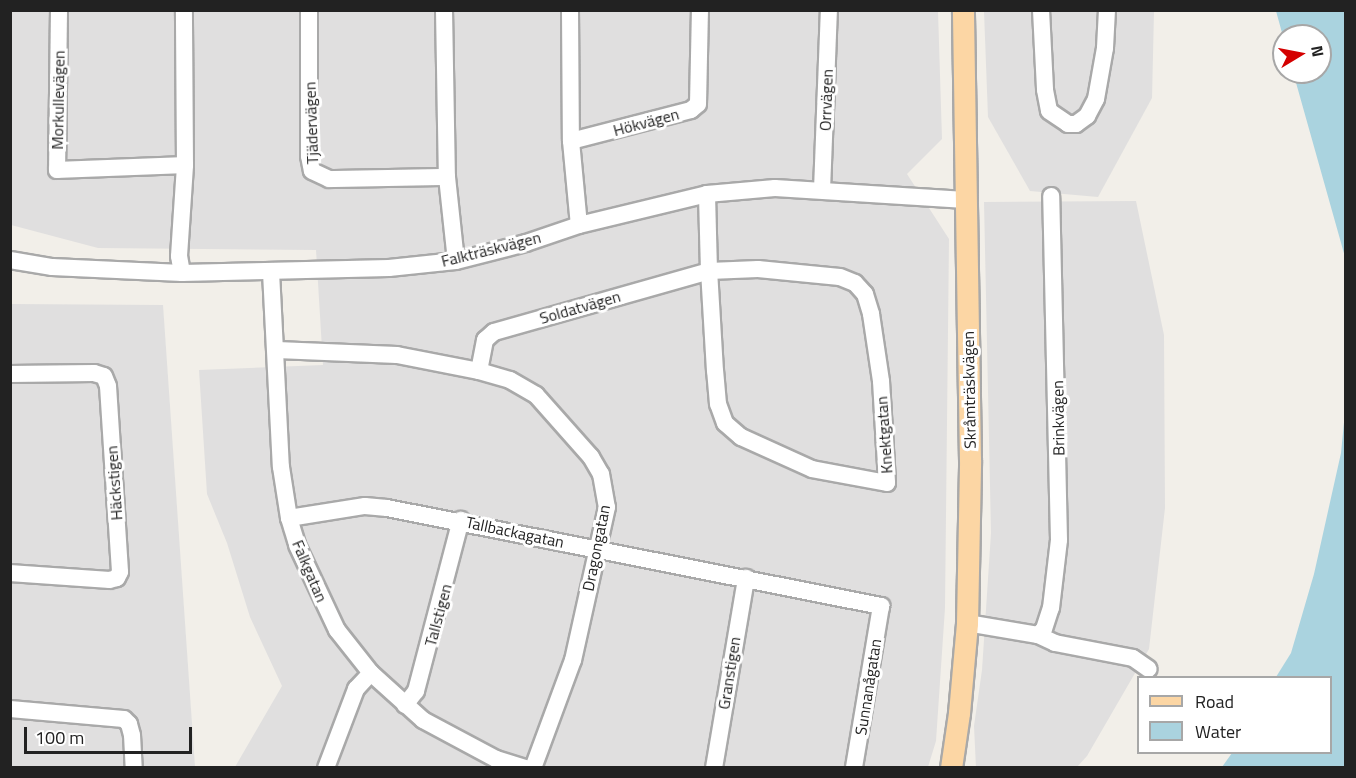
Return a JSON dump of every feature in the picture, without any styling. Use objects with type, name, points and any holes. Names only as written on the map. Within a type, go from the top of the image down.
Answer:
[{"type":"main road","name":"Skråmträskvägen","points":[[951,768],[968,623],[970,460],[963,10]]},
{"type":"street","name":"Morkullevägen","points":[[59,10],[57,170],[185,165]]},
{"type":"street","points":[[182,273],[179,256],[185,165],[184,10]]},
{"type":"street","name":"Tjädervägen","points":[[309,10],[309,156],[312,171],[328,179],[447,177]]},
{"type":"street","points":[[444,10],[447,177],[456,261]]},
{"type":"street","points":[[570,10],[571,141],[579,225]]},
{"type":"street","name":"Hökvägen","points":[[571,141],[691,110],[698,104],[700,10]]},
{"type":"street","name":"Orrvägen","points":[[822,190],[829,10]]},
{"type":"street","points":[[1041,10],[1045,90],[1049,111],[1068,124],[1076,124],[1087,116],[1096,99],[1106,48],[1107,10]]},
{"type":"street","name":"Falkträskvägen","points":[[10,260],[62,268],[182,273],[389,268],[456,261],[526,243],[579,225],[707,194],[775,188],[966,200]]},
{"type":"street","name":"Knektgatan","points":[[707,194],[709,271],[716,382],[718,404],[725,423],[741,437],[812,469],[887,483],[880,381],[871,314],[865,294],[855,284],[840,277],[813,273],[758,269],[709,271]]},
{"type":"street","name":"Brinkvägen","points":[[1038,635],[1044,629],[1051,608],[1059,540],[1051,196]]},
{"type":"street","name":"Soldatvägen","points":[[479,371],[484,340],[494,332],[709,271]]},
{"type":"street","name":"Falkgatan","points":[[272,272],[281,467],[289,518],[301,554],[337,630],[371,673],[423,720],[496,759],[526,768]]},
{"type":"street","name":"Dragongatan","points":[[277,350],[397,355],[479,371],[510,380],[536,395],[591,457],[601,474],[607,507],[573,660],[533,768]]},
{"type":"street","name":"Häckstigen","points":[[10,374],[94,373],[104,376],[108,386],[120,572],[117,578],[109,580],[10,573]]},
{"type":"street","name":"Tallbackagatan","points":[[289,518],[365,506],[461,520],[881,606]]},
{"type":"street","name":"Tallstigen","points":[[405,705],[416,691],[435,627],[461,520]]},
{"type":"street","name":"Granstigen","points":[[714,768],[746,578]]},
{"type":"street","name":"Sunnanågatan","points":[[854,768],[881,606]]},
{"type":"street","points":[[968,623],[1038,635],[1055,643],[1133,658],[1149,669]]},
{"type":"street","points":[[326,768],[356,689],[371,673]]},
{"type":"street","points":[[10,709],[124,719],[129,724],[132,735],[134,768]]},
{"type":"shaded area","points":[[10,11],[938,11],[942,139],[907,174],[949,239],[945,608],[936,741],[928,767],[235,767],[282,686],[250,617],[227,543],[207,494],[199,370],[323,365],[316,250],[98,248],[11,225]]},
{"type":"shaded area","points":[[984,11],[1154,11],[1152,98],[1098,197],[1030,191],[988,117]]},
{"type":"shaded area","points":[[1136,201],[1164,335],[1165,508],[1149,649],[1087,756],[1077,767],[976,768],[974,726],[982,670],[991,533],[984,202]]},
{"type":"shaded area","points":[[11,304],[163,305],[195,767],[11,768]]},
{"type":"water","points":[[1276,11],[1345,11],[1345,257],[1296,84],[1332,84],[1332,24],[1280,24]]},
{"type":"water","points":[[1345,412],[1345,767],[1222,767],[1231,754],[1332,754],[1332,676],[1277,676],[1291,653],[1314,574],[1341,453]]}]
